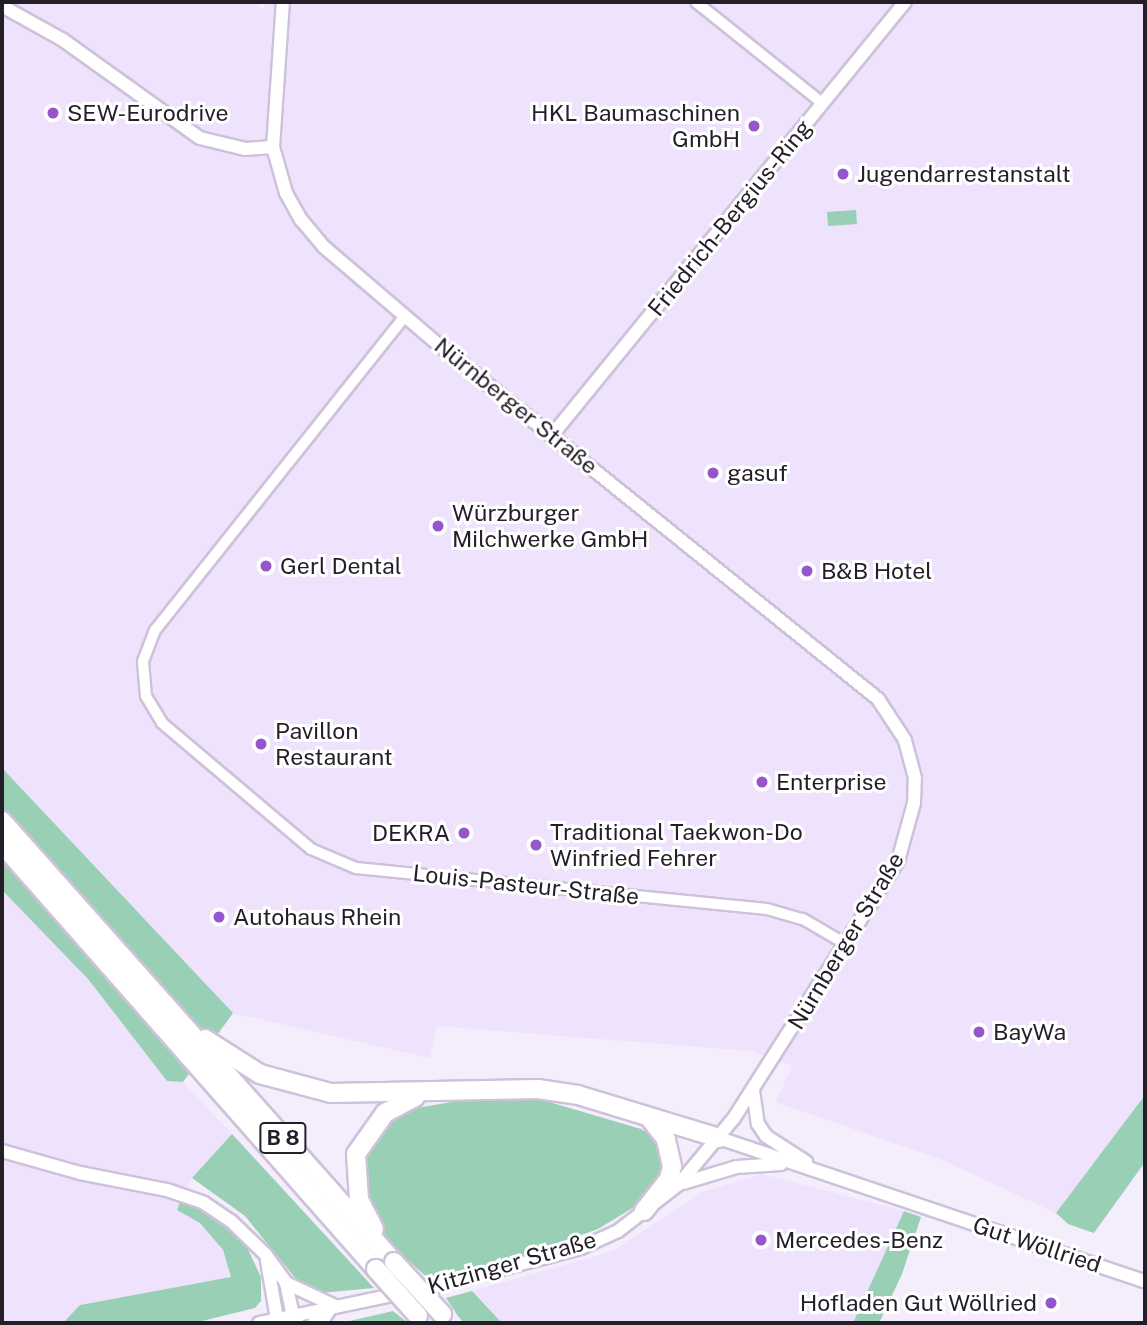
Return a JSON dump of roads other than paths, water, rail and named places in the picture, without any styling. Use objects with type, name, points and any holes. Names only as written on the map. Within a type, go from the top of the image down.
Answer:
[{"type":"highway","name":"B 8","points":[[2,821],[447,1319]]},
{"type":"highway","name":"B 8","points":[[2,844],[422,1321]]},
{"type":"highway","points":[[172,1013],[218,1050],[290,1085],[331,1093],[538,1090],[578,1095],[719,1138]]},
{"type":"highway","points":[[394,1262],[359,1199],[356,1154],[386,1113],[426,1093]]},
{"type":"highway","points":[[644,1211],[668,1179],[672,1166],[666,1139],[649,1117]]},
{"type":"street","points":[[2,6],[63,40],[200,138],[245,149],[273,147],[283,2]]},
{"type":"street","points":[[696,2],[822,103]]},
{"type":"street","name":"Friedrich-Bergius-Ring","points":[[553,434],[905,2]]},
{"type":"street","name":"Nürnberger Straße","points":[[273,147],[286,194],[301,220],[324,247],[405,316],[855,678],[892,717],[911,765],[914,803],[898,861],[719,1138]]},
{"type":"street","name":"Louis-Pasteur-Straße","points":[[405,316],[155,630],[143,662],[146,696],[162,723],[311,849],[356,869],[768,909],[803,919],[845,943]]},
{"type":"street","points":[[753,1089],[758,1124],[766,1136],[831,1176]]},
{"type":"street","points":[[719,1138],[831,1176]]},
{"type":"street","name":"Kitzinger Straße","points":[[280,1321],[547,1258],[600,1241],[679,1184],[719,1138]]},
{"type":"street","points":[[2,1151],[56,1167],[167,1189],[204,1203],[231,1221],[266,1255],[286,1283],[326,1312]]},
{"type":"street","points":[[679,1184],[737,1167],[793,1163]]},
{"type":"street","name":"Gut Wöllried","points":[[831,1176],[1145,1280]]},
{"type":"street","points":[[266,1255],[280,1321]]},
{"type":"street","points":[[280,1321],[286,1283]]},
{"type":"place","name":"SEW-Eurodrive","points":[[53,113]]},
{"type":"place","name":"HKL Baumaschinen GmbH","points":[[754,126]]},
{"type":"place","name":"Jugendarrestanstalt","points":[[843,174]]},
{"type":"place","name":"gasuf","points":[[713,473]]},
{"type":"place","name":"Würzburger Milchwerke GmbH","points":[[438,526]]},
{"type":"place","name":"Gerl Dental","points":[[266,566]]},
{"type":"place","name":"B&B Hotel","points":[[807,571]]},
{"type":"place","name":"Pavillon Restaurant","points":[[261,744]]},
{"type":"place","name":"Enterprise","points":[[762,782]]},
{"type":"place","name":"DEKRA","points":[[464,833]]},
{"type":"place","name":"Traditional Taekwon-Do Winfried Fehrer","points":[[536,845]]},
{"type":"place","name":"Autohaus Rhein","points":[[219,917]]},
{"type":"place","name":"BayWa","points":[[979,1032]]},
{"type":"place","name":"Mercedes-Benz","points":[[761,1240]]},
{"type":"place","name":"Hofladen Gut Wöllried","points":[[1051,1303]]}]
